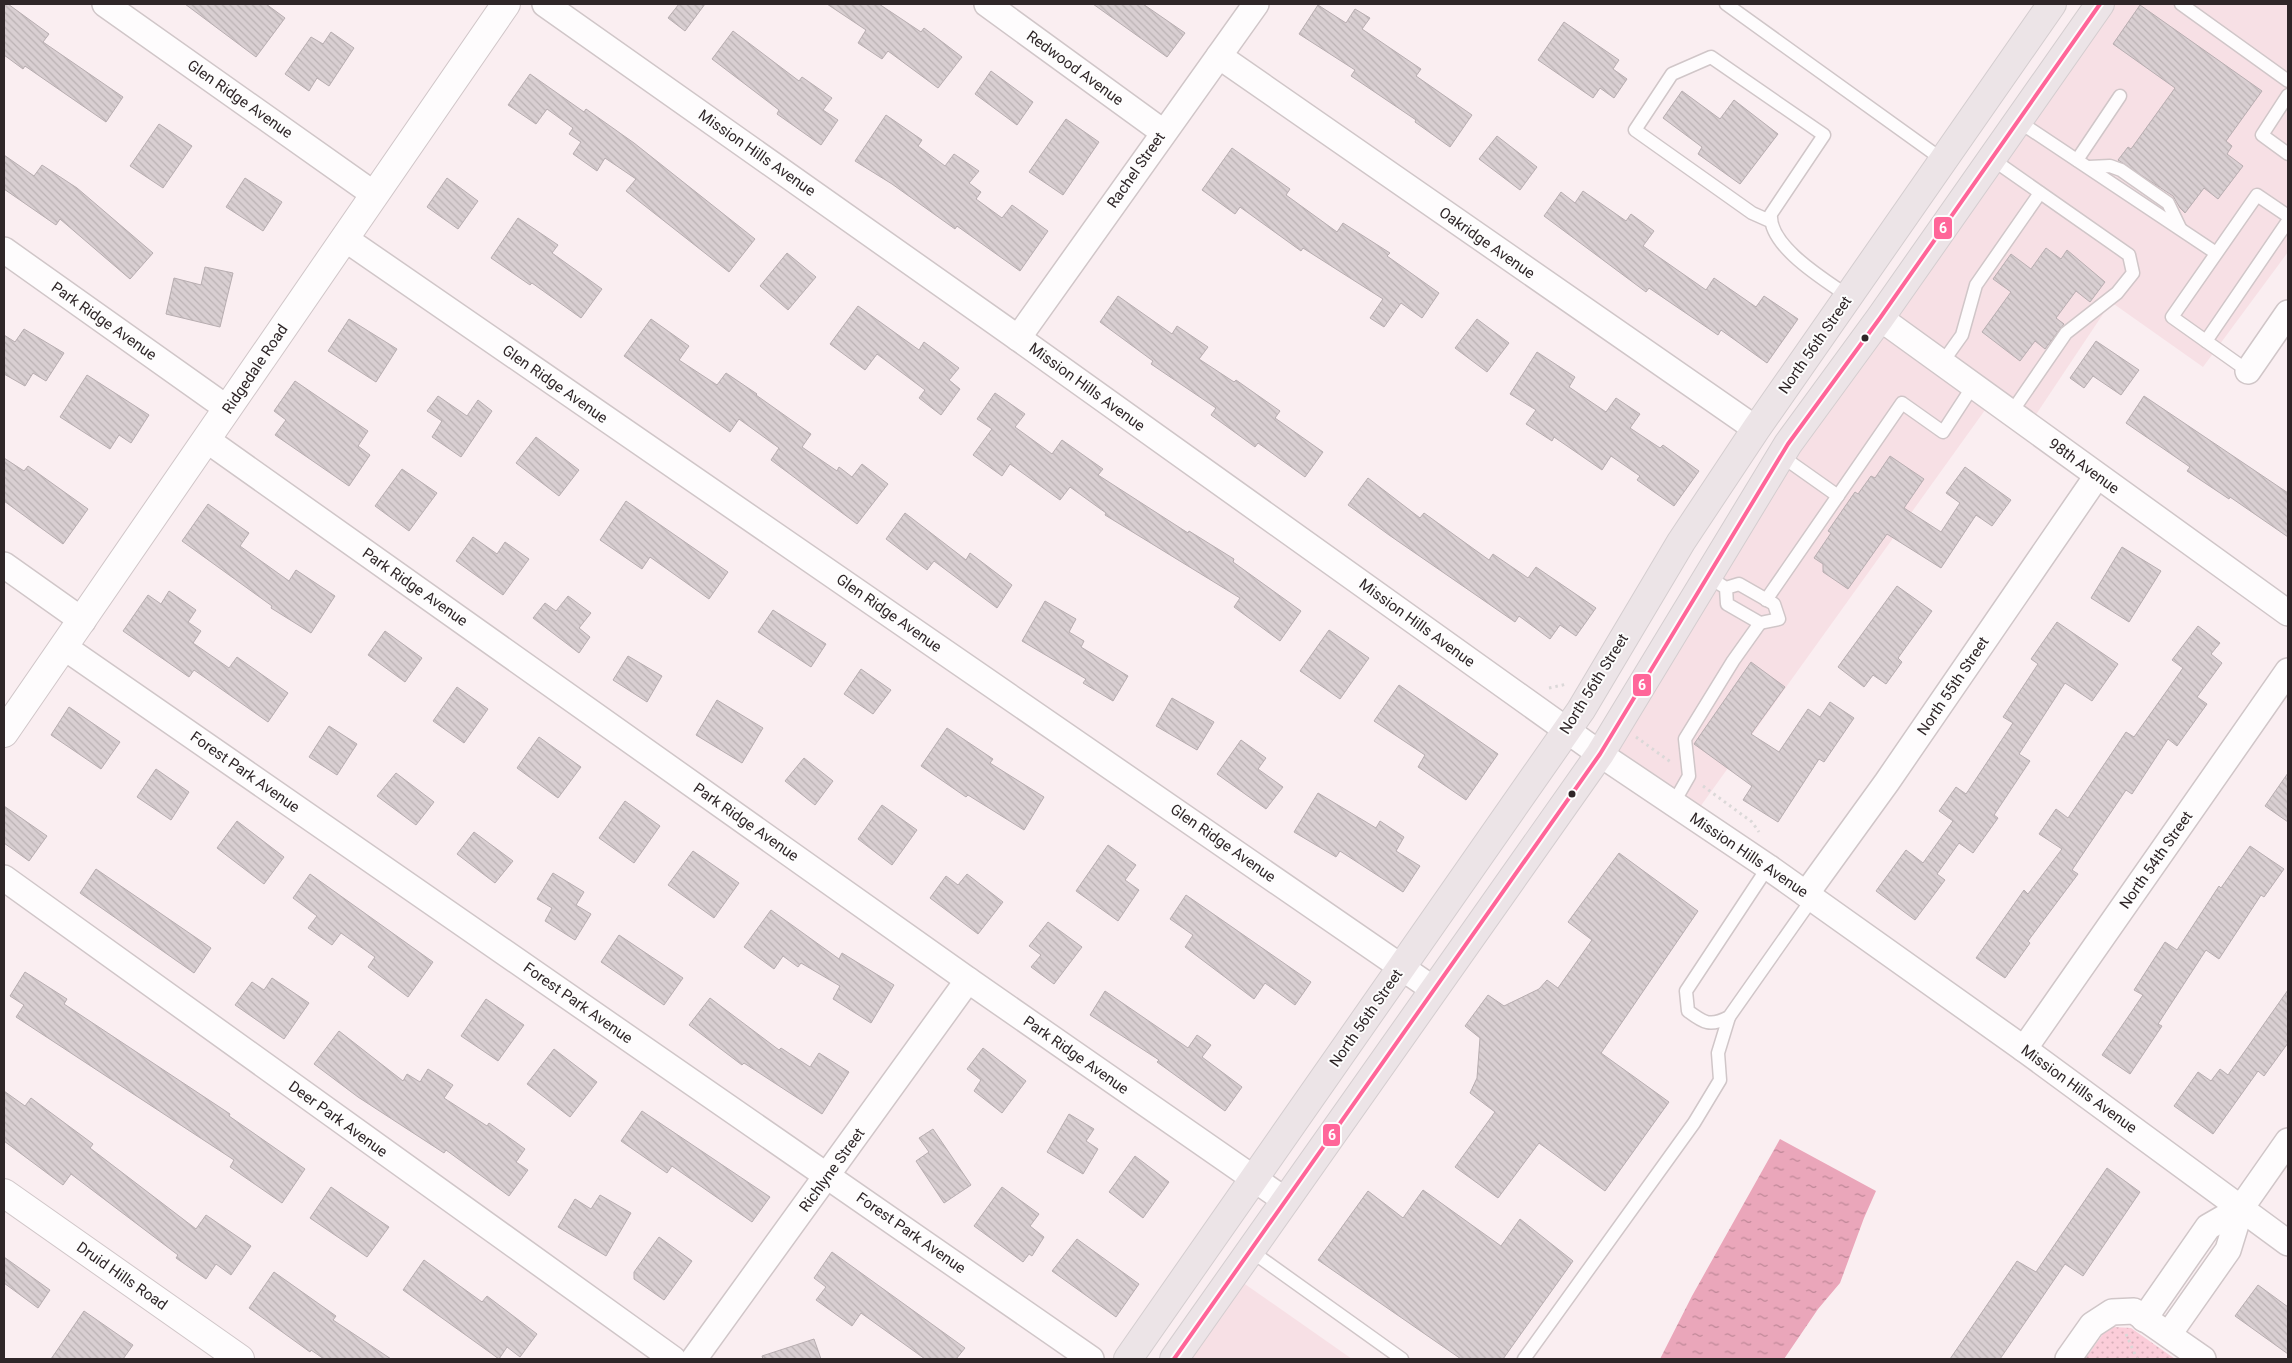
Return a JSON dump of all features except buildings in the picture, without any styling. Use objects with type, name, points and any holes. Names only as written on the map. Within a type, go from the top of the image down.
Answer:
[{"type":"main road","name":"North 56th Street","points":[[1128,1359],[1581,710],[1681,542],[1756,429],[2052,4]]},
{"type":"main road","points":[[1174,1359],[1600,754],[1717,582],[1780,454],[1880,318],[2100,4]]},
{"type":"main road","points":[[1978,110],[2014,126]]},
{"type":"main road","points":[[1848,296],[1880,318]]},
{"type":"street","name":"Glen Ridge Avenue","points":[[105,4],[375,195]]},
{"type":"street","name":"Ridgedale Road","points":[[4,733],[83,621],[506,4]]},
{"type":"street","name":"Mission Hills Avenue","points":[[545,4],[1018,338],[1566,730],[1673,804],[1761,877],[1806,904],[2024,1049],[2288,1243]]},
{"type":"street","name":"Redwood Avenue","points":[[987,4],[1163,132]]},
{"type":"street","name":"Rachel Street","points":[[1018,338],[1256,4]]},
{"type":"street","name":"Oakridge Avenue","points":[[1219,56],[1756,429]]},
{"type":"street","name":"Glen Ridge Avenue","points":[[344,238],[1433,989]]},
{"type":"street","name":"Park Ridge Avenue","points":[[4,250],[228,409]]},
{"type":"street","points":[[2248,371],[2288,314]]},
{"type":"street","name":"98th Avenue","points":[[1880,318],[2288,612]]},
{"type":"street","name":"Park Ridge Avenue","points":[[207,440],[968,980],[1286,1201]]},
{"type":"street","name":"North 55th Street","points":[[1806,904],[1887,782],[2098,476]]},
{"type":"street","points":[[4,565],[83,621]]},
{"type":"street","name":"Forest Park Avenue","points":[[64,647],[1091,1359]]},
{"type":"street","name":"North 54th Street","points":[[2024,1049],[2288,671]]},
{"type":"street","name":"Deer Park Avenue","points":[[4,878],[673,1359]]},
{"type":"street","name":"Richlyne Street","points":[[694,1359],[968,980]]},
{"type":"street","points":[[2169,1334],[2228,1250],[2240,1208],[2288,1141]]},
{"type":"street","name":"Druid Hills Road","points":[[4,1194],[240,1359]]},
{"type":"street","points":[[2134,1323],[2208,1227],[2240,1208]]},
{"type":"street","points":[[2068,1359],[2092,1325],[2112,1312],[2134,1311],[2134,1323]]},
{"type":"street","points":[[2134,1323],[2169,1334],[2203,1359]]},
{"type":"lane","points":[[1726,4],[1944,160]]},
{"type":"lane","points":[[2181,4],[2288,81]]},
{"type":"lane","points":[[1770,221],[1752,213],[1635,130],[1672,74],[1711,57],[1824,135],[1770,214],[1770,221],[1788,253],[1848,296]]},
{"type":"lane","points":[[2288,95],[2262,135],[2288,154]]},
{"type":"lane","points":[[2077,160],[2120,96]]},
{"type":"lane","points":[[2014,126],[2089,167],[2216,253]]},
{"type":"lane","points":[[1992,159],[2129,256],[2133,273],[2117,293],[2066,333],[2011,413]]},
{"type":"lane","points":[[1942,363],[1962,335],[1976,285],[2040,193]]},
{"type":"lane","points":[[2248,371],[2172,317],[2257,194],[2288,216]]},
{"type":"lane","points":[[2206,341],[2288,221]]},
{"type":"lane","points":[[1766,600],[1902,403],[1944,432],[1973,386]]},
{"type":"lane","points":[[1780,454],[1838,496]]},
{"type":"lane","points":[[1673,804],[1689,776],[1685,739],[1733,661],[1760,624],[1779,619],[1774,604],[1739,584],[1717,582],[1727,604],[1760,624]]},
{"type":"lane","points":[[1729,1017],[1717,1023],[1702,1022],[1688,1011],[1686,991],[1761,877]]},
{"type":"lane","points":[[1524,1359],[1694,1123],[1720,1080],[1718,1053],[1729,1017],[1806,904]]},
{"type":"lane","points":[[1251,1251],[1402,1359]]},
{"type":"path","points":[[1636,737],[1752,822],[1762,836]]},
{"type":"path","points":[[2134,1323],[2136,1359]]},
{"type":"shaded area","points":[[2114,4],[2288,4],[2288,252],[2203,367],[2111,302],[2035,416],[1896,315]]},
{"type":"shaded area","points":[[1882,335],[1985,410],[1700,807],[1615,750],[1794,454]]},
{"type":"shaded area","points":[[1242,1282],[1352,1359],[1188,1359]]},
{"type":"shaded area","points":[[2113,1327],[2131,1328],[2175,1359],[2085,1359],[2103,1334]]},
{"type":"water","points":[[1780,1139],[1876,1191],[1840,1283],[1818,1309],[1784,1359],[1660,1359],[1692,1296]]},
{"type":"transit line","name":"6","points":[[1174,1359],[1600,754],[1788,444],[1880,318],[2100,4]]}]
